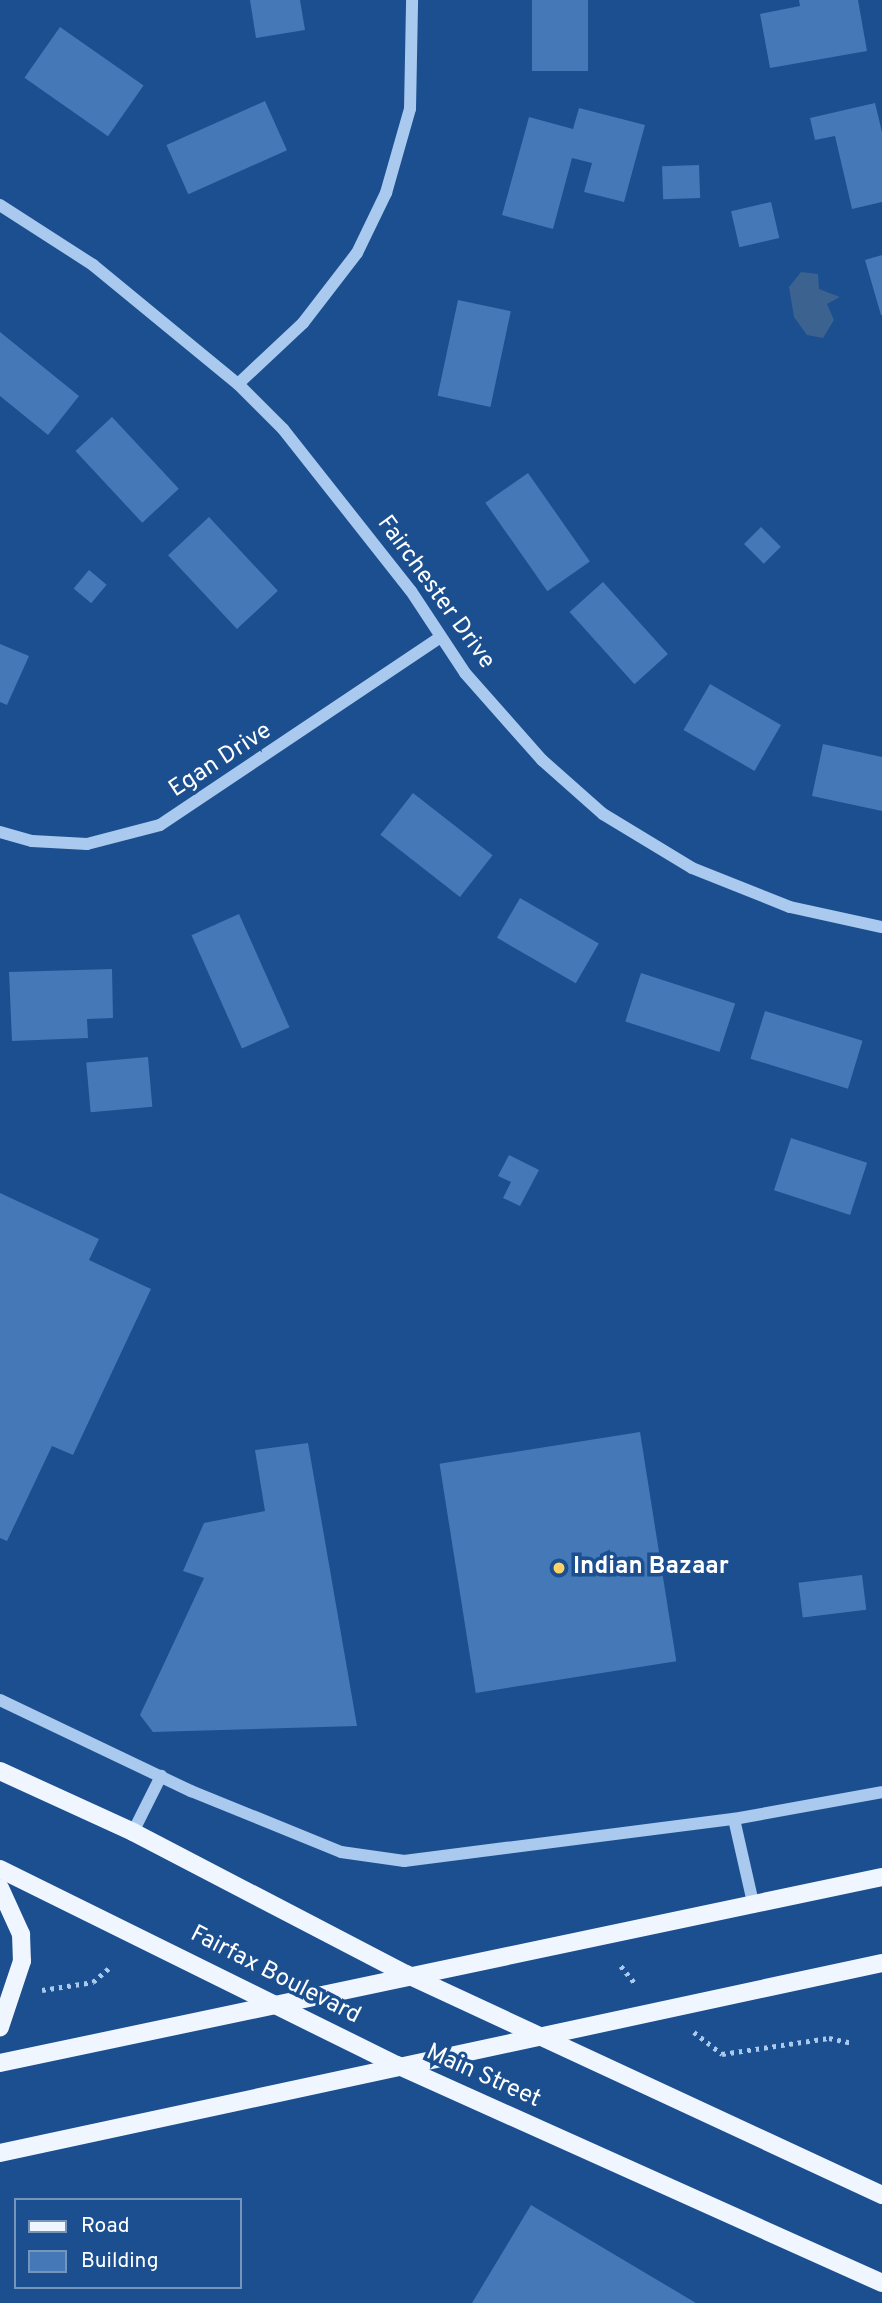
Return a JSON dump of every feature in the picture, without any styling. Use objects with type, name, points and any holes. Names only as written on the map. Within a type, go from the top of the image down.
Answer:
[{"type":"main road","points":[[0,1771],[132,1832],[406,1974],[882,2195]]},
{"type":"main road","name":"Fairfax Boulevard","points":[[0,1869],[273,2001],[397,2065]]},
{"type":"main road","points":[[0,2063],[273,2001],[754,1907],[882,1877]]},
{"type":"main road","points":[[0,1888],[21,1934],[22,1961],[0,2027]]},
{"type":"main road","points":[[397,2065],[540,2038],[882,1963]]},
{"type":"main road","name":"Main Street","points":[[0,2153],[397,2065],[882,2283]]},
{"type":"street","points":[[238,384],[303,323],[357,253],[386,193],[410,109],[412,0]]},
{"type":"street","name":"Fairchester Drive","points":[[0,205],[93,265],[238,384],[283,429],[411,591],[439,638],[542,760],[643,841],[692,868],[790,907],[882,927]]},
{"type":"street","name":"Egan Drive","points":[[0,832],[32,841],[87,844],[160,825],[439,638]]},
{"type":"street","points":[[0,1700],[161,1776],[341,1852],[404,1861],[734,1819],[882,1792]]},
{"type":"street","points":[[132,1832],[161,1776]]},
{"type":"street","points":[[734,1819],[754,1907]]},
{"type":"path","points":[[621,1966],[635,1983]]},
{"type":"path","points":[[31,1989],[53,1992],[93,1982],[108,1968]]},
{"type":"path","points":[[694,2031],[722,2054],[829,2038],[852,2043]]},
{"type":"water","points":[[801,272],[818,274],[819,289],[840,297],[827,304],[834,320],[823,338],[807,335],[794,317],[789,287]]},
{"type":"building","points":[[250,0],[300,0],[305,30],[256,38]]},
{"type":"building","points":[[532,0],[588,0],[588,71],[532,71]]},
{"type":"building","points":[[799,0],[858,0],[867,51],[770,68],[760,14],[800,6]]},
{"type":"building","points":[[60,27],[144,86],[108,136],[24,78]]},
{"type":"building","points":[[265,101],[287,150],[188,194],[166,145]]},
{"type":"building","points":[[875,103],[882,132],[882,202],[852,209],[835,136],[815,140],[810,118]]},
{"type":"building","points":[[579,108],[645,125],[624,202],[584,192],[592,163],[572,158],[553,229],[502,215],[529,117],[573,129]]},
{"type":"building","points":[[699,165],[700,198],[663,199],[662,166]]},
{"type":"building","points":[[771,202],[779,238],[739,247],[731,211]]},
{"type":"building","points":[[882,255],[882,315],[881,315],[865,260]]},
{"type":"building","points":[[458,300],[511,311],[490,407],[438,396]]},
{"type":"building","points":[[0,332],[79,396],[48,435],[0,396]]},
{"type":"building","points":[[112,417],[179,489],[142,523],[75,451]]},
{"type":"building","points":[[528,473],[590,561],[547,591],[485,503]]},
{"type":"building","points":[[209,517],[278,591],[237,629],[168,555]]},
{"type":"building","points":[[761,527],[781,547],[764,564],[744,544]]},
{"type":"building","points":[[89,570],[107,585],[91,603],[74,588]]},
{"type":"building","points":[[603,582],[668,654],[634,684],[570,612]]},
{"type":"building","points":[[0,644],[29,656],[7,705],[0,702]]},
{"type":"building","points":[[710,684],[781,725],[755,771],[684,730]]},
{"type":"building","points":[[823,744],[882,757],[882,811],[812,796]]},
{"type":"building","points":[[413,793],[493,855],[460,897],[380,835]]},
{"type":"building","points":[[520,898],[599,944],[576,983],[497,938]]},
{"type":"building","points":[[239,914],[289,1027],[242,1048],[191,935]]},
{"type":"building","points":[[112,969],[113,1018],[87,1019],[88,1038],[12,1041],[9,972]]},
{"type":"building","points":[[641,973],[735,1004],[719,1052],[625,1022]]},
{"type":"building","points":[[765,1011],[863,1041],[848,1089],[750,1059]]},
{"type":"building","points":[[148,1057],[152,1107],[91,1112],[86,1062]]},
{"type":"building","points":[[791,1138],[867,1163],[850,1215],[774,1190]]},
{"type":"building","points":[[509,1155],[539,1170],[520,1206],[503,1198],[511,1182],[498,1176]]},
{"type":"building","points":[[0,1193],[99,1239],[89,1260],[151,1289],[73,1455],[52,1446],[7,1541],[0,1538]]},
{"type":"building","points":[[640,1432],[676,1661],[476,1693],[439,1464]]},
{"type":"building","points":[[308,1443],[357,1726],[153,1732],[140,1715],[204,1578],[183,1571],[204,1523],[265,1511],[255,1450]]},
{"type":"building","points":[[862,1575],[866,1610],[803,1618],[798,1583]]},
{"type":"building","points":[[531,2205],[696,2303],[472,2303]]},
{"type":"place","name":"Indian Bazaar","points":[[559,1568]]}]
